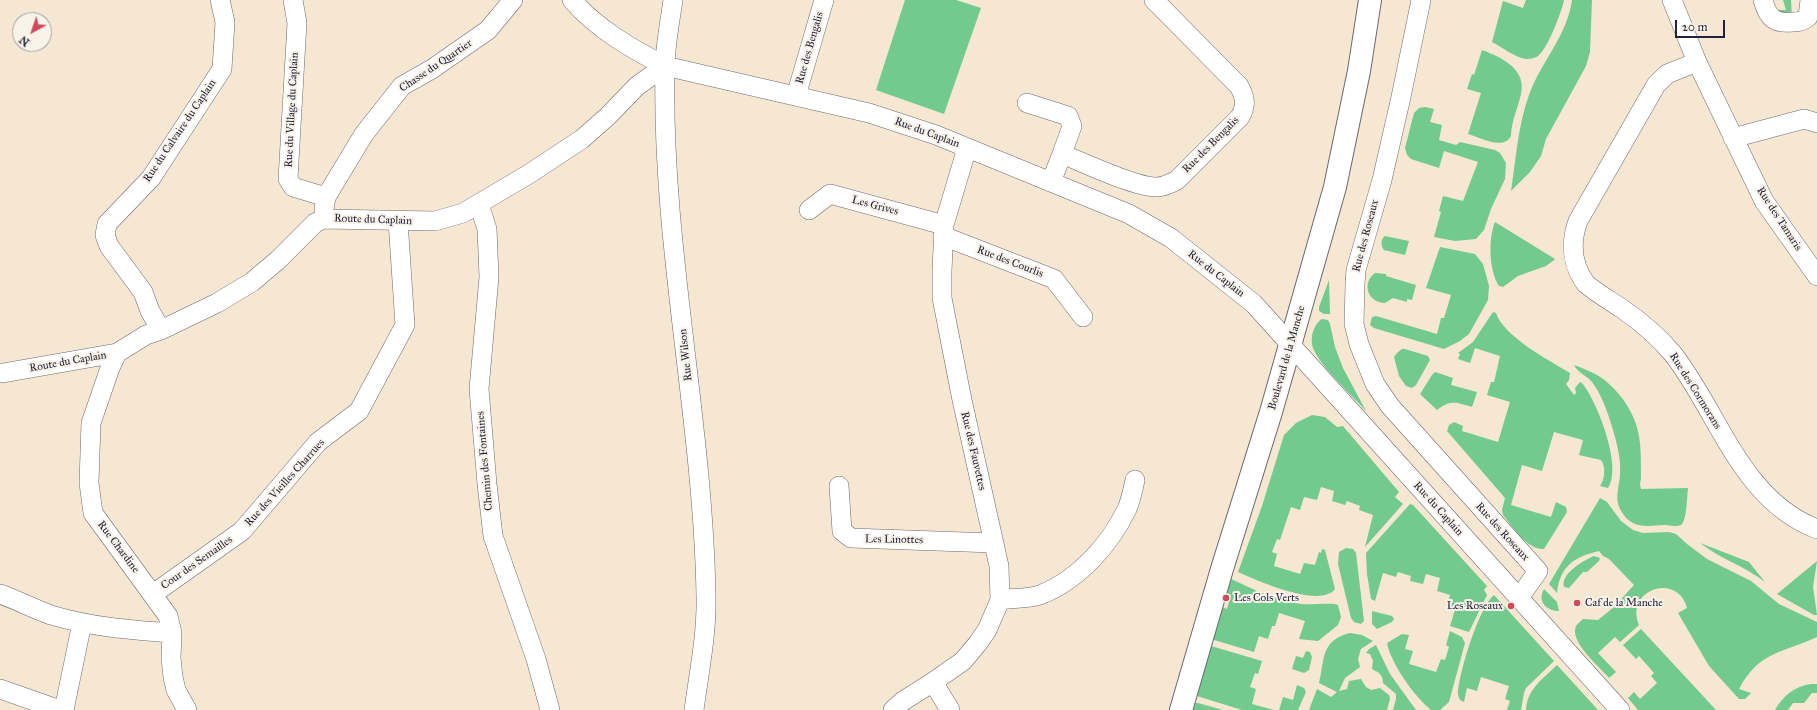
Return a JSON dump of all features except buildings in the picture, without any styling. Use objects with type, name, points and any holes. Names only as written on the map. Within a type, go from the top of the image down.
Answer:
[{"type":"main road","name":"Boulevard de la Manche","points":[[1181,710],[1290,345],[1335,187],[1359,71],[1370,0]]},
{"type":"street","name":"Rue du Calvaire du Caplain","points":[[161,330],[150,311],[143,292],[109,246],[105,235],[107,224],[151,178],[222,70],[225,22],[220,0]]},
{"type":"street","name":"Rue du Village du Caplain","points":[[293,0],[297,23],[288,178],[293,187],[326,197]]},
{"type":"street","name":"Chasse du Quartier","points":[[326,197],[364,134],[402,86],[432,69],[488,30],[513,0]]},
{"type":"street","name":"Rue du Caplain","points":[[572,0],[607,31],[636,51],[665,66],[869,112],[936,135],[1129,214],[1171,238],[1254,304],[1620,710]]},
{"type":"street","name":"Rue Wilson","points":[[673,0],[665,66],[666,122],[672,226],[701,502],[706,598],[704,638],[694,710]]},
{"type":"street","name":"Rue des Bengalis","points":[[796,96],[824,0]]},
{"type":"street","name":"Rue des Bengalis","points":[[1062,154],[1130,181],[1154,187],[1165,186],[1177,180],[1240,116],[1244,110],[1244,96],[1239,86],[1154,0]]},
{"type":"street","name":"Rue des Roseaux","points":[[1421,0],[1382,180],[1356,270],[1354,324],[1366,364],[1375,384],[1390,406],[1538,571],[1519,598]]},
{"type":"street","name":"Rue des Tamaris","points":[[1672,0],[1697,62],[1764,201],[1816,272]]},
{"type":"street","points":[[1763,0],[1766,12],[1771,17],[1780,23],[1786,23],[1801,22],[1808,17],[1810,0]]},
{"type":"street","name":"Rue des Cormorans","points":[[1697,62],[1667,74],[1656,85],[1578,221],[1572,244],[1574,262],[1578,274],[1586,284],[1651,330],[1672,353],[1713,416],[1732,452],[1757,485],[1779,507],[1806,525],[1817,529]]},
{"type":"street","name":"Route du Caplain","points":[[3,373],[117,353],[146,335],[161,330],[217,303],[252,282],[278,260],[315,223],[323,219],[398,222],[436,221],[463,213],[582,139],[608,116],[637,86],[665,66]]},
{"type":"street","points":[[1027,103],[1068,116],[1072,126],[1051,182]]},
{"type":"street","points":[[1733,138],[1804,118],[1817,123]]},
{"type":"street","name":"Rue des Fauvettes","points":[[893,710],[903,701],[963,661],[978,644],[1000,600],[999,566],[963,406],[942,298],[944,231],[967,148]]},
{"type":"street","points":[[1117,209],[1130,181]]},
{"type":"street","name":"Les Grives","points":[[809,210],[830,194],[944,231]]},
{"type":"street","points":[[323,219],[326,197]]},
{"type":"street","name":"Chemin des Fontaines","points":[[479,204],[487,229],[489,277],[479,389],[486,484],[493,536],[536,659],[550,710]]},
{"type":"street","name":"Rue des Vieilles Charrues","points":[[242,531],[318,442],[359,411],[405,325],[398,222]]},
{"type":"street","name":"Rue des Courlis","points":[[944,231],[1054,278],[1083,317]]},
{"type":"street","name":"Rue Chardine","points":[[117,353],[110,368],[91,423],[89,483],[93,513],[168,616],[172,633],[171,658],[173,677],[176,690],[187,710]]},
{"type":"street","points":[[1000,600],[1038,595],[1060,585],[1079,572],[1096,556],[1112,535],[1127,508],[1135,480]]},
{"type":"street","name":"Les Linottes","points":[[839,486],[842,531],[851,538],[994,542]]},
{"type":"street","name":"Cour des Semailles","points":[[153,594],[242,531]]},
{"type":"street","points":[[0,594],[50,614],[82,623],[112,628],[172,633]]},
{"type":"street","points":[[64,710],[82,623]]},
{"type":"street","points":[[933,682],[950,710]]},
{"type":"street","points":[[0,689],[60,710]]},
{"type":"green space","points":[[905,0],[956,0],[981,8],[944,114],[876,90]]},
{"type":"green space","points":[[1526,0],[1564,0],[1561,12],[1547,44],[1539,55],[1526,59],[1513,54],[1492,42],[1503,1],[1523,8]]},
{"type":"green space","points":[[1572,0],[1592,0],[1590,52],[1586,66],[1546,139],[1541,156],[1530,172],[1511,191],[1525,106],[1534,83],[1565,25]]},
{"type":"green space","points":[[1783,0],[1791,0],[1792,18],[1775,10],[1786,10]]},
{"type":"green space","points":[[1482,50],[1497,56],[1511,65],[1520,78],[1522,85],[1511,136],[1503,142],[1491,142],[1468,134],[1481,93],[1467,89],[1472,74],[1474,75]]},
{"type":"green space","points":[[1425,107],[1434,109],[1430,122],[1442,125],[1439,140],[1456,145],[1460,142],[1495,150],[1500,153],[1506,163],[1505,179],[1491,209],[1484,230],[1476,239],[1455,241],[1434,237],[1441,212],[1439,211],[1443,196],[1463,201],[1478,162],[1444,151],[1439,168],[1411,159],[1407,155],[1405,148],[1414,113],[1419,108]]},
{"type":"green space","points":[[1495,222],[1555,259],[1546,266],[1518,276],[1503,287],[1499,286],[1491,264],[1491,237]]},
{"type":"green space","points":[[1385,236],[1409,241],[1405,255],[1384,250],[1382,247],[1382,239]]},
{"type":"green space","points":[[1440,247],[1475,254],[1483,264],[1489,286],[1488,300],[1469,334],[1460,341],[1444,349],[1374,328],[1370,325],[1372,317],[1376,316],[1437,334],[1441,318],[1444,318],[1451,295],[1426,288]]},
{"type":"green space","points":[[1375,273],[1386,274],[1386,276],[1416,285],[1412,300],[1407,299],[1407,302],[1393,298],[1385,303],[1374,300],[1368,292],[1368,282]]},
{"type":"green space","points":[[1329,280],[1330,314],[1324,314],[1319,311],[1319,307]]},
{"type":"green space","points":[[1493,312],[1496,313],[1508,331],[1517,339],[1539,355],[1570,373],[1569,380],[1566,384],[1574,395],[1576,393],[1575,388],[1580,382],[1582,383],[1601,419],[1610,450],[1612,478],[1608,488],[1600,486],[1604,473],[1604,466],[1601,460],[1579,455],[1583,440],[1554,432],[1542,471],[1522,465],[1511,505],[1551,517],[1556,502],[1566,507],[1567,512],[1544,549],[1532,546],[1516,531],[1503,515],[1502,510],[1505,498],[1447,431],[1449,425],[1454,422],[1463,426],[1462,431],[1498,442],[1510,402],[1487,395],[1491,382],[1494,382],[1500,356],[1475,348],[1470,363],[1458,359],[1460,354],[1458,353],[1473,342]]},
{"type":"green space","points":[[1322,319],[1328,320],[1330,324],[1335,347],[1343,368],[1366,411],[1330,373],[1314,350],[1312,338],[1314,329]]},
{"type":"green space","points":[[1402,349],[1428,356],[1430,360],[1416,385],[1412,388],[1406,386],[1399,376],[1394,357]]},
{"type":"green space","points":[[1574,365],[1592,372],[1611,385],[1629,408],[1639,436],[1641,456],[1641,489],[1688,488],[1686,512],[1682,524],[1676,526],[1645,526],[1634,524],[1624,516],[1617,500],[1620,478],[1620,460],[1608,415],[1603,401],[1592,382],[1577,370]]},
{"type":"green space","points":[[1435,372],[1453,378],[1451,385],[1477,392],[1472,407],[1458,403],[1450,403],[1437,410],[1420,394]]},
{"type":"green space","points":[[1312,415],[1325,417],[1337,427],[1343,426],[1399,492],[1395,497],[1403,504],[1365,547],[1373,515],[1359,510],[1360,506],[1347,501],[1345,505],[1332,501],[1334,491],[1321,487],[1317,500],[1304,497],[1300,510],[1291,507],[1280,540],[1277,539],[1272,552],[1277,554],[1274,566],[1300,574],[1304,563],[1315,565],[1319,552],[1321,553],[1322,549],[1325,550],[1335,589],[1327,594],[1316,596],[1302,595],[1288,591],[1238,572],[1262,506],[1284,435],[1296,423]]},
{"type":"green space","points":[[1600,498],[1607,502],[1621,521],[1633,530],[1643,533],[1669,532],[1676,534],[1707,559],[1751,581],[1779,604],[1817,622],[1817,637],[1783,650],[1764,660],[1755,667],[1739,689],[1751,693],[1745,699],[1739,699],[1709,666],[1678,613],[1687,608],[1682,597],[1674,590],[1664,588],[1645,594],[1639,602],[1636,612],[1639,625],[1620,642],[1615,637],[1598,653],[1616,672],[1609,678],[1581,647],[1575,632],[1576,626],[1583,619],[1598,620],[1614,607],[1634,585],[1609,559],[1603,556],[1599,551],[1582,556],[1565,569],[1561,576],[1557,593],[1549,584]]},
{"type":"green space","points":[[1410,504],[1413,505],[1487,586],[1484,590],[1487,595],[1469,632],[1450,626],[1455,610],[1447,607],[1450,595],[1437,591],[1440,578],[1426,574],[1423,584],[1410,581],[1411,576],[1398,572],[1396,577],[1383,573],[1375,601],[1371,599],[1367,574],[1366,553]]},
{"type":"green space","points":[[1700,543],[1749,562],[1765,582],[1749,571],[1716,554]]},
{"type":"green space","points":[[1346,548],[1353,549],[1356,553],[1364,621],[1361,624],[1354,622],[1351,618],[1338,564],[1339,552]]},
{"type":"green space","points":[[1594,556],[1600,558],[1599,561],[1587,572],[1583,572],[1569,588],[1564,587],[1564,582],[1569,573],[1579,564]]},
{"type":"green space","points":[[1817,561],[1813,587],[1817,615],[1814,615],[1777,594]]},
{"type":"green space","points":[[1231,579],[1283,600],[1305,604],[1338,605],[1341,617],[1338,625],[1318,641],[1299,639],[1305,621],[1279,613],[1275,626],[1272,626],[1268,639],[1259,636],[1254,652],[1211,639],[1222,607],[1227,609],[1231,595],[1227,593]]},
{"type":"green space","points":[[1544,589],[1557,602],[1559,611],[1554,611],[1544,604],[1542,601],[1542,593]]},
{"type":"green space","points":[[1494,595],[1554,661],[1526,688],[1521,710],[1507,710],[1510,701],[1505,699],[1509,686],[1481,677],[1477,691],[1467,688],[1464,702],[1460,700],[1458,695],[1465,658],[1470,642],[1482,613]]},
{"type":"green space","points":[[1372,611],[1392,616],[1394,619],[1392,622],[1377,629],[1372,624]]},
{"type":"green space","points":[[1641,629],[1716,710],[1638,710],[1628,698],[1634,692],[1640,699],[1657,683],[1651,676],[1654,673],[1639,656],[1636,659],[1623,645]]},
{"type":"green space","points":[[1450,631],[1462,637],[1465,643],[1449,702],[1440,710],[1431,710],[1404,680],[1393,660],[1387,643],[1402,634],[1409,635],[1405,649],[1413,651],[1409,664],[1436,672],[1441,659],[1445,660],[1449,647],[1446,645]]},
{"type":"green space","points":[[1350,633],[1362,635],[1373,641],[1361,649],[1358,659],[1360,667],[1345,678],[1339,691],[1347,689],[1349,681],[1361,679],[1366,687],[1371,690],[1380,688],[1389,695],[1390,699],[1387,710],[1309,710],[1317,689],[1331,697],[1337,692],[1319,683],[1324,659],[1329,646],[1333,641],[1340,636]]},
{"type":"green space","points":[[1376,645],[1390,674],[1416,710],[1393,710],[1396,694],[1383,683],[1380,674],[1372,669],[1373,661],[1370,654],[1366,653],[1369,649]]},
{"type":"green space","points":[[1211,646],[1262,661],[1258,674],[1255,673],[1250,687],[1256,689],[1252,704],[1274,710],[1242,710],[1197,696]]},
{"type":"green space","points":[[1306,651],[1310,652],[1312,657],[1309,670],[1304,673],[1292,669],[1296,656],[1303,658]]},
{"type":"green space","points":[[1557,665],[1598,710],[1526,710],[1529,696],[1533,690]]},
{"type":"green space","points":[[1817,684],[1817,693],[1812,693],[1804,703],[1793,703],[1788,710],[1775,710],[1787,694],[1804,685]]},
{"type":"green space","points":[[1297,685],[1304,688],[1306,692],[1298,710],[1279,710],[1283,697],[1293,700]]},
{"type":"green space","points":[[1195,703],[1198,703],[1223,710],[1193,710]]},
{"type":"place","name":"Les Cols Verts","points":[[1226,598]]},
{"type":"place","name":"Caf de la Manche","points":[[1577,603]]},
{"type":"place","name":"Les Roseaux","points":[[1511,606]]}]
